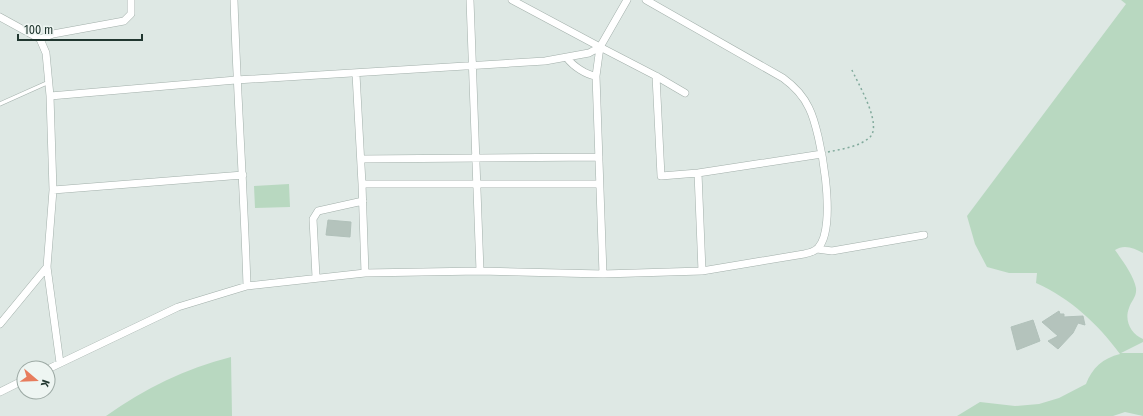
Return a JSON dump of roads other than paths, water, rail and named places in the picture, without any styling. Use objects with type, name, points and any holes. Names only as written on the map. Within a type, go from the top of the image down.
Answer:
[{"type":"street","points":[[40,39],[53,34],[124,21],[131,14],[131,0]]},
{"type":"street","points":[[234,0],[236,80],[243,175],[247,286]]},
{"type":"street","points":[[470,0],[478,183],[480,271]]},
{"type":"street","points":[[512,0],[656,76],[685,93]]},
{"type":"street","points":[[603,274],[596,76],[600,47],[627,0]]},
{"type":"street","points":[[646,0],[791,84],[804,98],[811,112],[825,172],[827,198],[823,236],[821,244],[817,249]]},
{"type":"street","points":[[0,17],[40,39],[46,53],[50,96],[53,190],[47,267],[60,363]]},
{"type":"street","points":[[50,96],[236,80],[356,74],[567,58],[589,53],[600,47]]},
{"type":"street","points":[[567,58],[570,63],[591,76],[596,76]]},
{"type":"street","points":[[356,74],[363,201],[365,272]]},
{"type":"street","points":[[656,76],[661,176],[698,173],[822,154]]},
{"type":"street","points":[[361,159],[599,157]]},
{"type":"street","points":[[698,173],[702,270]]},
{"type":"street","points":[[53,190],[243,175]]},
{"type":"street","points":[[362,184],[599,184]]},
{"type":"street","points":[[316,278],[314,214],[318,211],[363,201]]},
{"type":"street","points":[[56,365],[178,307],[247,286],[365,272],[480,271],[603,274],[702,270],[804,254],[817,249],[832,251],[924,236]]},
{"type":"street","points":[[0,324],[47,267]]},
{"type":"street","points":[[0,392],[16,384]]},
{"type":"lane","points":[[0,104],[49,82]]}]
